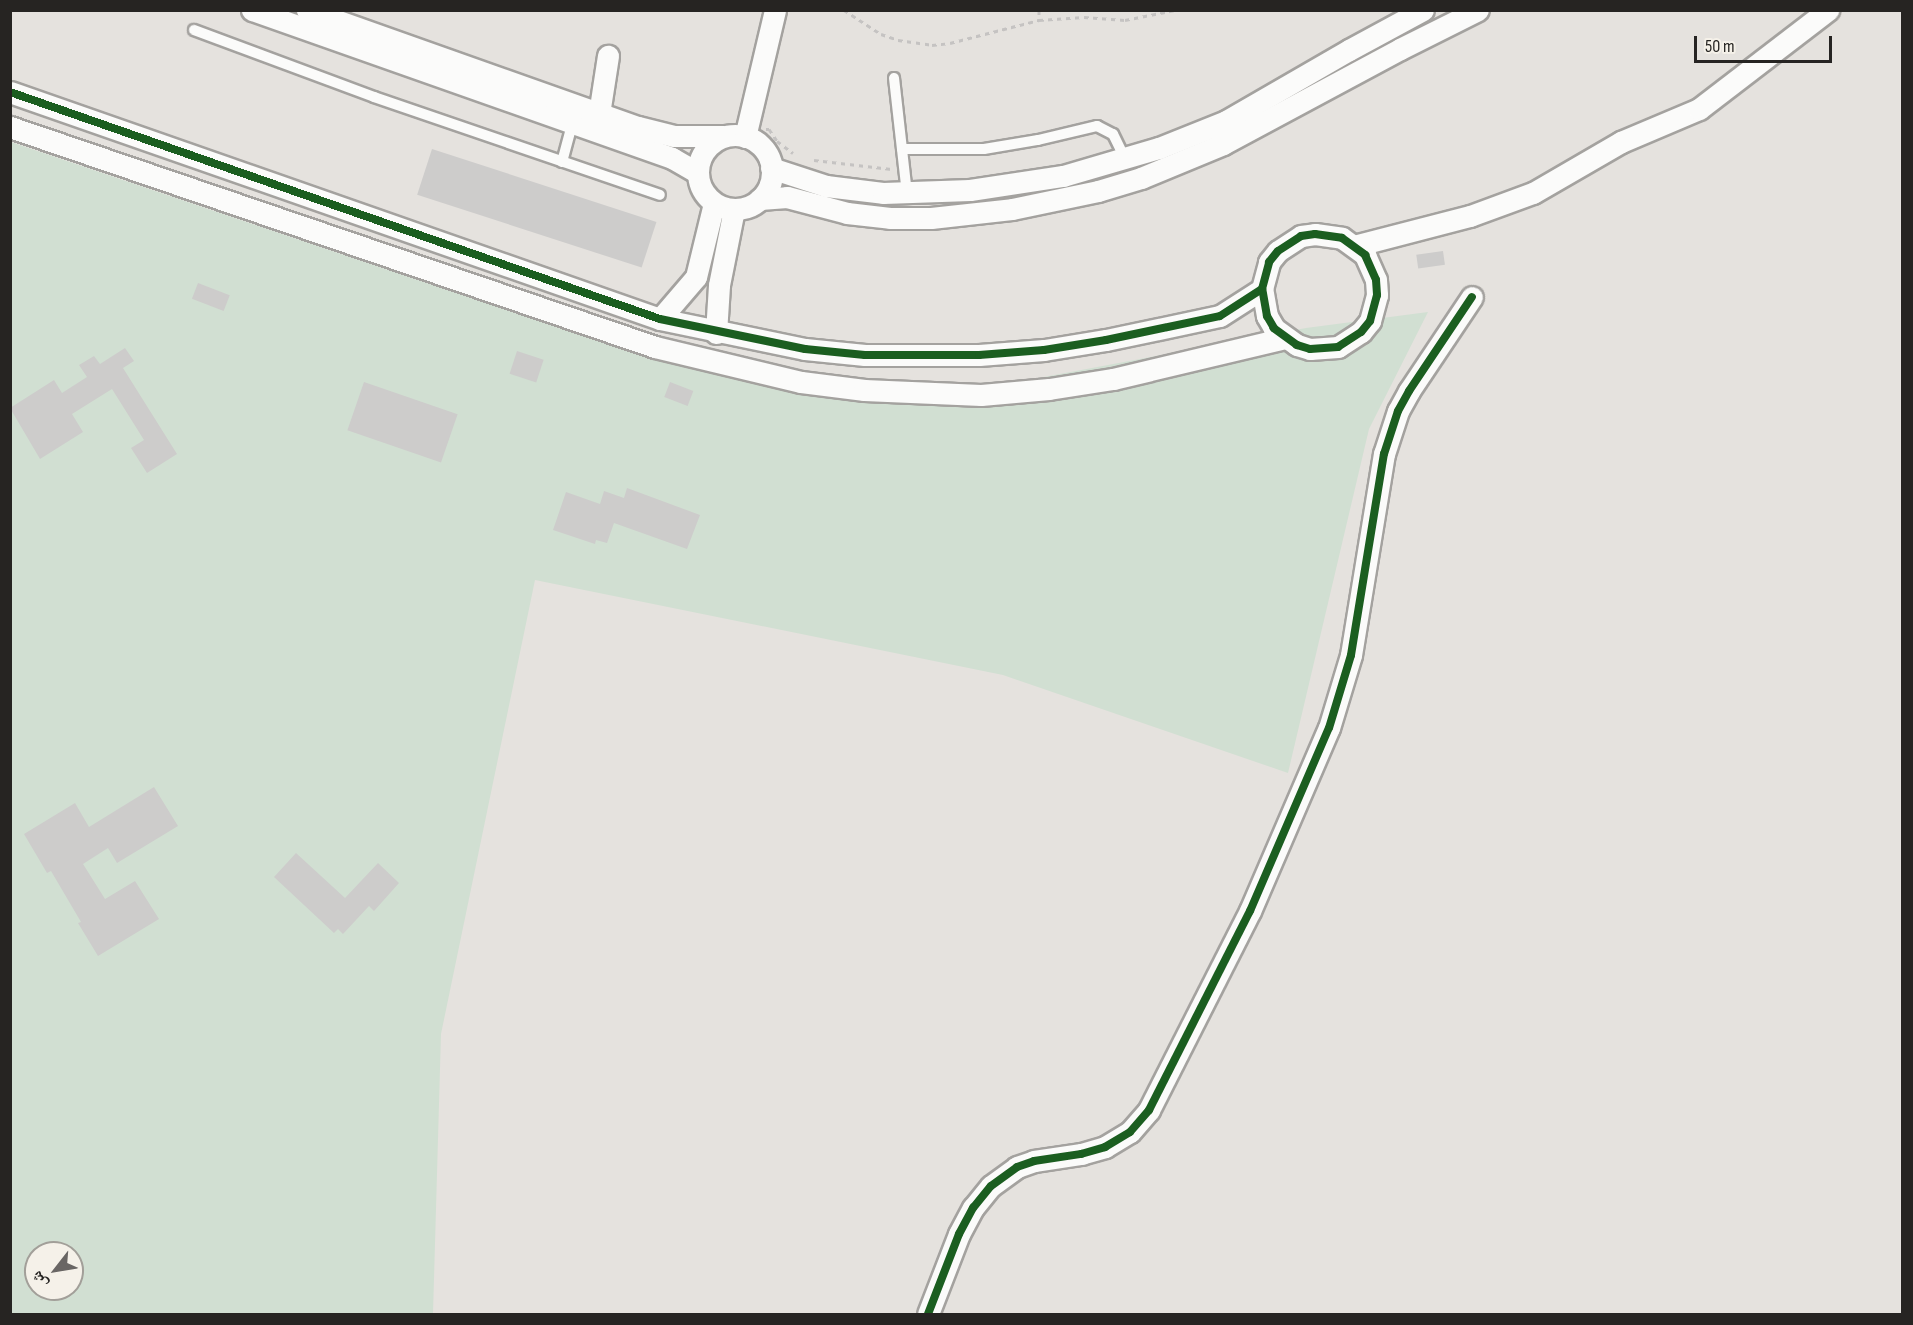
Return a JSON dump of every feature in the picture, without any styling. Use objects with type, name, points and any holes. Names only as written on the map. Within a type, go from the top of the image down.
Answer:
[{"type":"street","points":[[252,10],[672,158],[698,173]]},
{"type":"street","points":[[307,10],[638,127],[674,136],[723,136],[746,132]]},
{"type":"street","points":[[746,132],[776,10]]},
{"type":"street","points":[[760,199],[787,197],[847,213],[890,218],[931,218],[1012,209],[1098,191],[1141,178],[1223,144],[1258,115],[1394,17],[1423,10]]},
{"type":"street","points":[[771,168],[826,186],[883,193],[970,190],[1032,182],[1125,159],[1258,115],[1360,69],[1478,10]]},
{"type":"street","points":[[1354,246],[1470,216],[1533,193],[1621,142],[1699,109],[1828,10]]},
{"type":"street","points":[[599,114],[608,56]]},
{"type":"street","points":[[10,92],[660,319],[716,333],[805,349],[865,355],[979,355],[1044,350],[1106,340],[1220,316],[1262,289]]},
{"type":"street","points":[[10,127],[655,347],[801,382],[864,390],[981,395],[1038,390],[1113,379],[1285,338]]},
{"type":"street","points":[[723,136],[707,148],[701,157],[698,173],[701,187],[724,206],[744,208],[760,199],[770,185],[771,168],[763,149],[746,132]]},
{"type":"street","points":[[660,319],[696,277],[724,206]]},
{"type":"street","points":[[716,333],[724,206]]},
{"type":"street","points":[[1329,234],[1354,246],[1368,261],[1376,280],[1375,308],[1370,321],[1361,332],[1338,347],[1310,349],[1285,338],[1267,316],[1262,289],[1269,262],[1278,251],[1301,237],[1329,234]]},
{"type":"street","points":[[928,1314],[959,1234],[973,1209],[991,1186],[1017,1167],[1034,1161],[1081,1154],[1105,1147],[1130,1132],[1149,1110],[1250,911],[1329,728],[1351,655],[1384,454],[1398,411],[1408,391],[1472,297]]},
{"type":"lane","points":[[194,30],[660,195]]},
{"type":"lane","points":[[894,78],[907,193]]},
{"type":"lane","points":[[562,162],[572,124]]},
{"type":"lane","points":[[902,149],[984,149],[1038,140],[1097,126],[1113,134],[1125,159]]},
{"type":"path","points":[[844,10],[881,34],[898,40],[932,45],[950,44],[1039,20],[1084,17],[1125,20],[1175,10]]},
{"type":"path","points":[[1039,10],[1039,20]]},
{"type":"path","points":[[746,132],[769,129],[777,141],[796,155]]},
{"type":"path","points":[[805,159],[904,171]]},
{"type":"green space","points":[[11,142],[615,347],[796,375],[980,389],[1306,328],[1428,312],[1369,429],[1288,773],[1003,675],[535,580],[441,1034],[433,1314],[11,1314]]},
{"type":"building","points":[[432,149],[656,222],[642,268],[417,195]]},
{"type":"building","points":[[1443,251],[1445,265],[1418,269],[1416,255]]},
{"type":"building","points":[[198,283],[230,295],[224,311],[192,299]]},
{"type":"building","points":[[125,348],[134,361],[123,368],[177,454],[147,473],[131,448],[144,440],[112,389],[72,414],[83,432],[40,459],[10,408],[54,380],[62,393],[87,377],[79,365],[94,356],[100,364]]},
{"type":"building","points":[[517,351],[544,360],[536,382],[510,374]]},
{"type":"building","points":[[364,382],[458,414],[441,462],[347,430]]},
{"type":"building","points":[[670,382],[693,391],[688,406],[664,397]]},
{"type":"building","points":[[627,488],[700,515],[687,549],[614,523],[607,543],[596,540],[595,544],[553,530],[566,492],[600,504],[604,491],[624,498]]},
{"type":"building","points":[[154,787],[178,826],[117,863],[108,848],[83,864],[105,899],[135,881],[159,919],[98,956],[51,871],[47,873],[24,834],[75,803],[89,827]]},
{"type":"building","points":[[296,853],[345,898],[378,863],[399,883],[374,911],[369,906],[343,934],[338,929],[334,933],[274,877]]},
{"type":"cycle path","points":[[10,92],[660,319],[805,349],[865,355],[979,355],[1044,350],[1106,340],[1220,316],[1262,289],[1269,262],[1278,251],[1301,236],[1315,234],[1342,238],[1365,255],[1376,280],[1377,295],[1370,321],[1361,332],[1338,347],[1310,349],[1297,345],[1274,328],[1267,316],[1262,289]]},
{"type":"cycle path","points":[[928,1314],[959,1234],[973,1208],[991,1186],[1017,1167],[1034,1161],[1081,1154],[1105,1147],[1130,1132],[1149,1110],[1250,911],[1329,728],[1351,655],[1384,454],[1398,411],[1472,297]]}]
